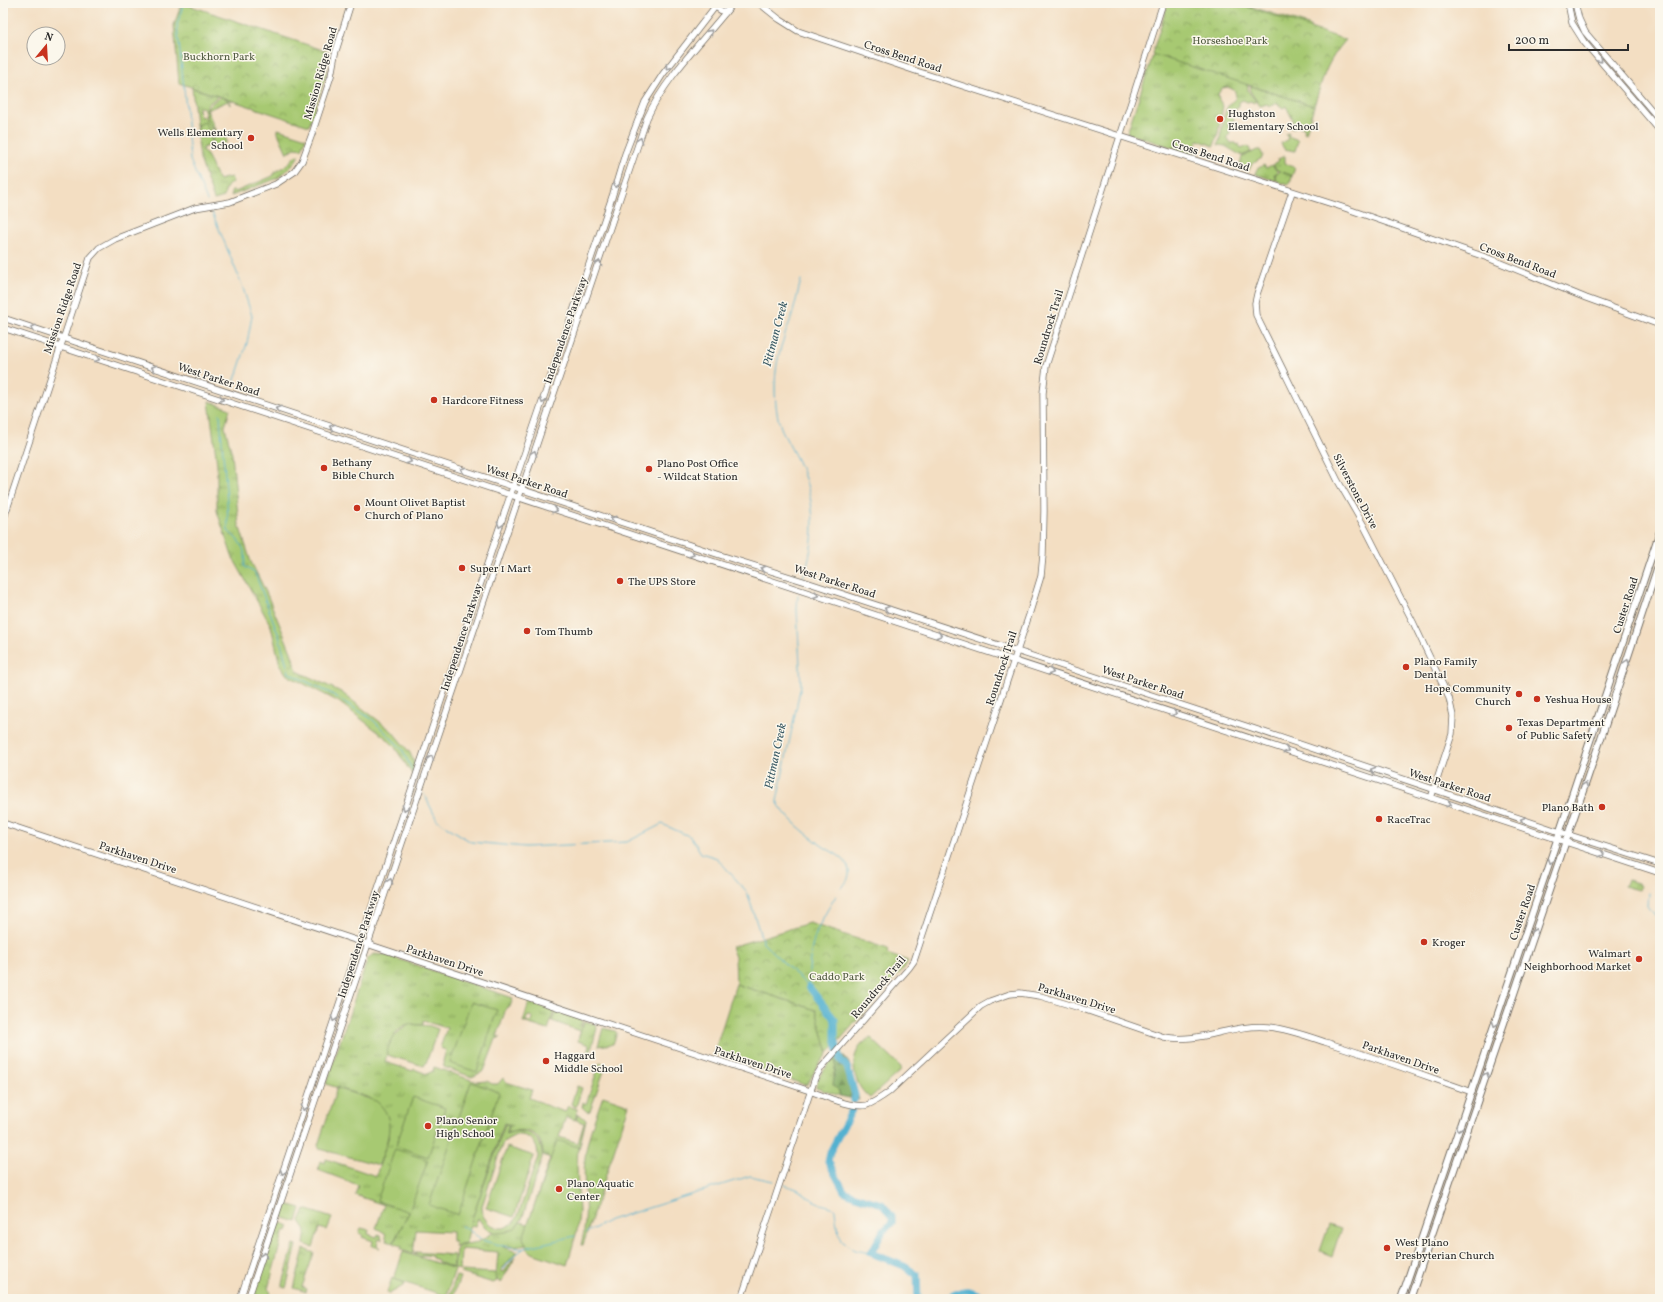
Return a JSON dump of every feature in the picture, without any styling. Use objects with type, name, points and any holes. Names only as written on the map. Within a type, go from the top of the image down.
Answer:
[{"type":"main road","name":"Mission Ridge Road","points":[[3,521],[86,266],[90,258],[99,248],[115,239],[195,208],[230,202],[247,196],[283,180],[298,167],[305,155],[331,76],[335,54],[351,3]]},
{"type":"main road","points":[[709,3],[716,5],[725,13]]},
{"type":"main road","name":"Independence Parkway","points":[[248,1299],[647,118],[653,105],[668,83],[733,3]]},
{"type":"main road","name":"Cross Bend Road","points":[[759,3],[779,19],[798,31],[1344,208],[1488,258],[1586,298],[1660,325]]},
{"type":"main road","name":"Roundrock Trail","points":[[741,1299],[810,1091],[818,1073],[914,961],[1017,652],[1038,585],[1042,562],[1044,511],[1043,393],[1046,366],[1163,3]]},
{"type":"main road","points":[[1568,3],[1572,23],[1580,36],[1660,131]]},
{"type":"main road","points":[[1576,3],[1579,19],[1585,32],[1660,120]]},
{"type":"main road","name":"Independence Parkway","points":[[240,1299],[510,495],[612,197],[625,154],[645,102],[663,74],[716,5]]},
{"type":"main road","name":"Silverstone Drive","points":[[1292,192],[1257,294],[1255,302],[1256,315],[1338,481],[1364,526],[1413,622],[1449,698],[1454,716],[1452,734],[1431,798]]},
{"type":"main road","name":"West Parker Road","points":[[3,318],[397,449],[1246,727],[1568,835],[1660,864]]},
{"type":"main road","name":"West Parker Road","points":[[3,328],[1660,873]]},
{"type":"main road","points":[[535,423],[544,426]]},
{"type":"main road","points":[[394,456],[397,449]]},
{"type":"main road","points":[[448,474],[450,466]]},
{"type":"main road","points":[[582,519],[585,510]]},
{"type":"main road","points":[[631,534],[634,526]]},
{"type":"main road","name":"Custer Road","points":[[1401,1299],[1560,832],[1660,531]]},
{"type":"main road","points":[[674,549],[677,541]]},
{"type":"main road","points":[[490,556],[498,558]]},
{"type":"main road","name":"Custer Road","points":[[1410,1299],[1660,560]]},
{"type":"main road","points":[[1387,784],[1390,776]]},
{"type":"main road","points":[[1497,820],[1500,812]]},
{"type":"main road","name":"Parkhaven Drive","points":[[3,823],[849,1104],[866,1105],[889,1092],[981,1006],[1000,997],[1020,993],[1040,996],[1164,1037],[1178,1040],[1256,1026],[1280,1029],[1341,1047],[1472,1092]]},
{"type":"main road","points":[[1622,860],[1625,852]]},
{"type":"main road","points":[[1507,987],[1515,990]]},
{"type":"main road","points":[[1472,1092],[1479,1094]]},
{"type":"green space","name":"Buckhorn Park","points":[[182,3],[329,52],[326,75],[309,126],[179,83],[174,25]]},
{"type":"green space","name":"Horseshoe Park","points":[[1168,3],[1235,3],[1346,40],[1329,63],[1314,106],[1152,54]]},
{"type":"green space","points":[[1190,3],[1240,3],[1311,26],[1243,81],[1248,86],[1248,91],[1256,101],[1253,103],[1252,101],[1247,102],[1243,100],[1239,102],[1239,106],[1235,109],[1236,112],[1232,114],[1234,121],[1228,123],[1231,129],[1229,130],[1230,134],[1227,137],[1231,143],[1235,143],[1236,145],[1239,144],[1241,149],[1248,146],[1251,152],[1242,156],[1225,146],[1218,145],[1225,112],[1228,105],[1236,96],[1234,90],[1228,87],[1222,88],[1218,94],[1219,100],[1223,106],[1214,146],[1198,140],[1193,154],[1127,133],[1153,55]]},
{"type":"green space","points":[[1251,86],[1314,106],[1306,133],[1304,132],[1305,128],[1295,125],[1294,128],[1287,126],[1293,123],[1293,120],[1286,106],[1283,108],[1277,103],[1269,107],[1267,104],[1260,106],[1250,91]]},
{"type":"green space","points":[[192,88],[218,96],[207,105],[206,117],[203,107],[198,108],[200,117],[203,116],[211,126],[211,142],[214,149],[209,145],[202,150],[207,156],[219,180],[231,177],[233,182],[226,188],[224,197],[214,200],[200,159]]},
{"type":"green space","points":[[220,97],[229,100],[230,105],[228,101],[207,110],[214,126],[212,127],[206,118],[206,111],[214,101]]},
{"type":"green space","points":[[205,122],[210,134],[201,138],[197,125]]},
{"type":"green space","points":[[214,127],[218,137],[224,134],[227,142],[215,148],[212,139]]},
{"type":"green space","points":[[278,129],[306,138],[302,149],[295,148],[287,153],[278,133]]},
{"type":"green space","points":[[1289,133],[1288,136],[1298,140],[1295,151],[1284,149],[1281,143],[1288,139],[1286,134]]},
{"type":"green space","points":[[1260,150],[1263,155],[1262,158],[1252,164],[1248,172],[1239,169],[1242,157]]},
{"type":"green space","points":[[298,155],[292,166],[278,178],[231,196],[231,192],[233,190],[235,192],[273,176],[275,172],[287,165],[295,156]]},
{"type":"green space","points":[[1285,156],[1285,163],[1295,168],[1288,185],[1277,181],[1275,174],[1281,171],[1276,169],[1273,164],[1279,161],[1278,159]]},
{"type":"green space","points":[[1264,165],[1266,168],[1272,165],[1277,171],[1277,173],[1274,174],[1276,181],[1255,174],[1257,169]]},
{"type":"green space","points":[[209,401],[230,409],[225,427],[232,454],[239,525],[251,562],[266,592],[291,652],[297,671],[341,692],[392,731],[410,753],[415,765],[412,774],[394,746],[386,738],[339,702],[287,675],[280,665],[271,626],[232,556],[217,511],[217,464]]},
{"type":"green space","points":[[1627,880],[1638,883],[1640,887],[1639,890],[1624,886]]},
{"type":"green space","name":"Caddo Park","points":[[809,923],[888,949],[887,954],[908,961],[904,968],[828,1053],[816,1010],[736,984],[735,957],[731,947]]},
{"type":"green space","points":[[374,954],[386,955],[513,998],[510,1007],[506,1008],[497,1037],[501,1037],[496,1039],[484,1071],[472,1077],[444,1067],[443,1061],[446,1050],[440,1048],[447,1028],[423,1021],[423,1025],[404,1025],[396,1033],[385,1062],[413,1071],[414,1069],[427,1074],[433,1071],[434,1067],[477,1082],[487,1081],[492,1084],[498,1084],[503,1078],[506,1082],[532,1090],[529,1098],[543,1103],[542,1104],[565,1112],[568,1106],[577,1109],[575,1120],[566,1117],[559,1137],[578,1143],[584,1123],[576,1120],[578,1113],[586,1120],[579,1149],[559,1142],[527,1245],[513,1247],[503,1246],[517,1252],[500,1271],[504,1272],[516,1257],[500,1283],[496,1278],[498,1252],[461,1249],[460,1270],[454,1268],[456,1250],[460,1245],[478,1242],[494,1232],[511,1230],[521,1222],[528,1224],[550,1158],[543,1155],[540,1141],[532,1133],[521,1130],[507,1133],[510,1125],[504,1123],[470,1226],[466,1243],[455,1246],[455,1241],[452,1241],[452,1232],[416,1230],[413,1254],[401,1250],[402,1246],[394,1244],[409,1212],[393,1243],[387,1241],[385,1233],[376,1228],[384,1205],[355,1195],[358,1185],[318,1170],[321,1161],[325,1163],[326,1159],[376,1176],[389,1136],[370,1098],[326,1084],[368,958]]},
{"type":"green space","points":[[736,984],[816,1010],[828,1053],[817,1067],[808,1084],[805,1085],[714,1053]]},
{"type":"green space","points":[[471,1002],[497,1010],[477,1072],[450,1063]]},
{"type":"green space","points":[[529,1002],[554,1011],[548,1030],[526,1023],[526,1021],[532,1022],[533,1017],[528,1016],[525,1022],[523,1022]]},
{"type":"green space","points":[[556,1011],[582,1020],[580,1031],[552,1021]]},
{"type":"green space","points":[[584,1021],[595,1024],[597,1028],[590,1054],[587,1054],[589,1045],[578,1041]]},
{"type":"green space","points":[[409,1024],[430,1026],[438,1029],[424,1066],[387,1055],[391,1041]]},
{"type":"green space","points":[[603,1028],[615,1031],[617,1033],[613,1044],[598,1046]]},
{"type":"green space","points":[[871,1038],[901,1067],[901,1070],[870,1098],[859,1084],[855,1076],[854,1067],[858,1050],[863,1043]]},
{"type":"green space","points":[[841,1053],[849,1063],[859,1100],[840,1096],[839,1091],[833,1085],[836,1062],[833,1060]]},
{"type":"green space","points":[[833,1060],[836,1062],[834,1074],[840,1096],[816,1088],[816,1084],[820,1076]]},
{"type":"green space","points":[[600,1062],[606,1065],[590,1111],[587,1112],[582,1107],[583,1102],[586,1104]]},
{"type":"green space","points":[[471,1082],[499,1092],[458,1215],[429,1205]]},
{"type":"green space","points":[[577,1086],[582,1088],[576,1107],[571,1104]]},
{"type":"green space","points":[[337,1088],[376,1101],[383,1108],[389,1123],[389,1132],[379,1165],[320,1149],[318,1145]]},
{"type":"green space","points":[[603,1096],[629,1105],[583,1245],[581,1245],[585,1222],[584,1169],[586,1150]]},
{"type":"green space","points":[[413,1097],[445,1108],[428,1157],[396,1146]]},
{"type":"green space","points":[[505,1124],[509,1125],[506,1134],[520,1131],[532,1135],[540,1144],[542,1158],[522,1219],[515,1228],[506,1232],[496,1233],[485,1228],[478,1218],[475,1226],[470,1225]],"holes":[[[516,1135],[521,1135],[532,1140],[537,1148],[538,1157],[517,1218],[512,1224],[504,1228],[499,1228],[489,1224],[483,1216],[482,1206],[502,1145],[506,1140]]]},
{"type":"green space","name":"Plano Aquatic Center","points":[[557,1140],[578,1147],[577,1167],[579,1212],[577,1231],[567,1265],[529,1252],[523,1238]]},
{"type":"green space","points":[[507,1147],[534,1156],[514,1217],[486,1208]]},
{"type":"green space","points":[[395,1149],[428,1160],[409,1212],[377,1201]]},
{"type":"green space","points":[[286,1204],[301,1208],[297,1222],[284,1218],[281,1215],[284,1205]]},
{"type":"green space","points":[[305,1209],[332,1218],[327,1230],[319,1228],[313,1247],[304,1244],[306,1230],[300,1221]]},
{"type":"green space","points":[[282,1223],[289,1226],[287,1231],[284,1230],[268,1289],[271,1292],[268,1299],[252,1299],[277,1226]]},
{"type":"green space","points":[[1329,1225],[1341,1229],[1332,1256],[1320,1251]]},
{"type":"green space","points":[[361,1228],[369,1230],[368,1234],[377,1237],[378,1234],[381,1235],[382,1240],[379,1239],[377,1245],[380,1248],[372,1246],[373,1241],[362,1237],[363,1235],[359,1233]]},
{"type":"green space","points":[[294,1244],[297,1245],[286,1288],[282,1287]]},
{"type":"green space","points":[[304,1249],[314,1253],[302,1287],[307,1289],[306,1292],[294,1288]]},
{"type":"green space","points":[[403,1252],[455,1269],[446,1296],[394,1279]]},
{"type":"green space","points":[[415,1252],[454,1255],[453,1268],[438,1262],[438,1260],[432,1258],[432,1256],[423,1255],[422,1257],[414,1254]]},
{"type":"green space","points":[[461,1271],[496,1273],[497,1281],[493,1283],[461,1273]]},
{"type":"green space","points":[[456,1276],[460,1277],[452,1299],[440,1297],[441,1295],[449,1297]]},
{"type":"green space","points":[[392,1278],[405,1283],[403,1286],[389,1294],[387,1292]]},
{"type":"waterway","points":[[183,5],[177,25],[190,160],[207,201]]},
{"type":"waterway","points":[[212,212],[242,285],[252,316],[247,343],[233,386]]},
{"type":"waterway","name":"Pittman Creek","points":[[801,280],[779,356],[775,394],[777,413],[781,427],[801,468],[810,495],[813,522],[811,549],[803,577]]},
{"type":"waterway","points":[[220,414],[228,531],[243,548],[245,567],[255,573],[279,636],[289,673],[330,693],[372,719],[402,749],[412,770]]},
{"type":"waterway","name":"Pittman Creek","points":[[798,595],[797,609],[801,685],[777,801],[780,807],[796,825],[846,863],[849,870],[849,877],[841,888]]},
{"type":"waterway","points":[[424,794],[437,820],[471,842],[525,847],[627,842],[662,824],[691,837],[701,853],[717,858],[747,892],[763,943],[809,987]]},
{"type":"waterway","points":[[1649,893],[1648,906],[1660,922]]},
{"type":"waterway","name":"Pittman Creek","points":[[809,986],[810,960],[814,939],[823,918],[836,896]]},
{"type":"waterway","name":"Pittman Creek","points":[[809,987],[835,1020],[835,1038],[840,1059],[847,1067],[855,1095],[854,1100]]},
{"type":"waterway","name":"Pittman Creek","points":[[852,1110],[830,1152],[828,1161],[844,1191],[882,1204],[892,1217],[892,1223],[883,1231],[871,1253],[904,1266],[917,1275],[918,1299]]},
{"type":"waterway","points":[[586,1233],[610,1220],[750,1176],[773,1181]]},
{"type":"waterway","points":[[784,1185],[797,1189],[821,1204],[832,1207],[835,1210],[837,1226],[842,1241],[854,1250],[871,1253]]},
{"type":"waterway","points":[[461,1226],[469,1230]]},
{"type":"waterway","points":[[470,1231],[481,1239]]},
{"type":"waterway","points":[[503,1270],[513,1257],[524,1248],[575,1236]]},
{"type":"waterway","points":[[482,1240],[503,1246],[523,1249]]},
{"type":"waterway","name":"Pittman Creek","points":[[946,1299],[962,1291],[971,1291],[987,1299]]},
{"type":"place","name":"Hughston Elementary School","points":[[1220,119]]},
{"type":"place","name":"Wells Elementary School","points":[[251,138]]},
{"type":"place","name":"Hardcore Fitness","points":[[434,400]]},
{"type":"place","name":"Bethany Bible Church","points":[[324,468]]},
{"type":"place","name":"Plano Post Office - Wildcat Station","points":[[649,469]]},
{"type":"place","name":"Mount Olivet Baptist Church of Plano","points":[[357,508]]},
{"type":"place","name":"Super 1 Mart","points":[[462,568]]},
{"type":"place","name":"The UPS Store","points":[[620,581]]},
{"type":"place","name":"Tom Thumb","points":[[527,631]]},
{"type":"place","name":"Plano Family Dental","points":[[1406,667]]},
{"type":"place","name":"Hope Community Church","points":[[1519,694]]},
{"type":"place","name":"Yeshua House","points":[[1537,699]]},
{"type":"place","name":"Texas Department of Public Safety","points":[[1509,728]]},
{"type":"place","name":"Plano Bath","points":[[1602,807]]},
{"type":"place","name":"RaceTrac","points":[[1379,819]]},
{"type":"place","name":"Kroger","points":[[1424,942]]},
{"type":"place","name":"Walmart Neighborhood Market","points":[[1639,959]]},
{"type":"place","name":"Haggard Middle School","points":[[546,1061]]},
{"type":"place","name":"Plano Senior High School","points":[[428,1126]]},
{"type":"place","name":"Plano Aquatic Center","points":[[559,1189]]},
{"type":"place","name":"West Plano Presbyterian Church","points":[[1387,1248]]}]
